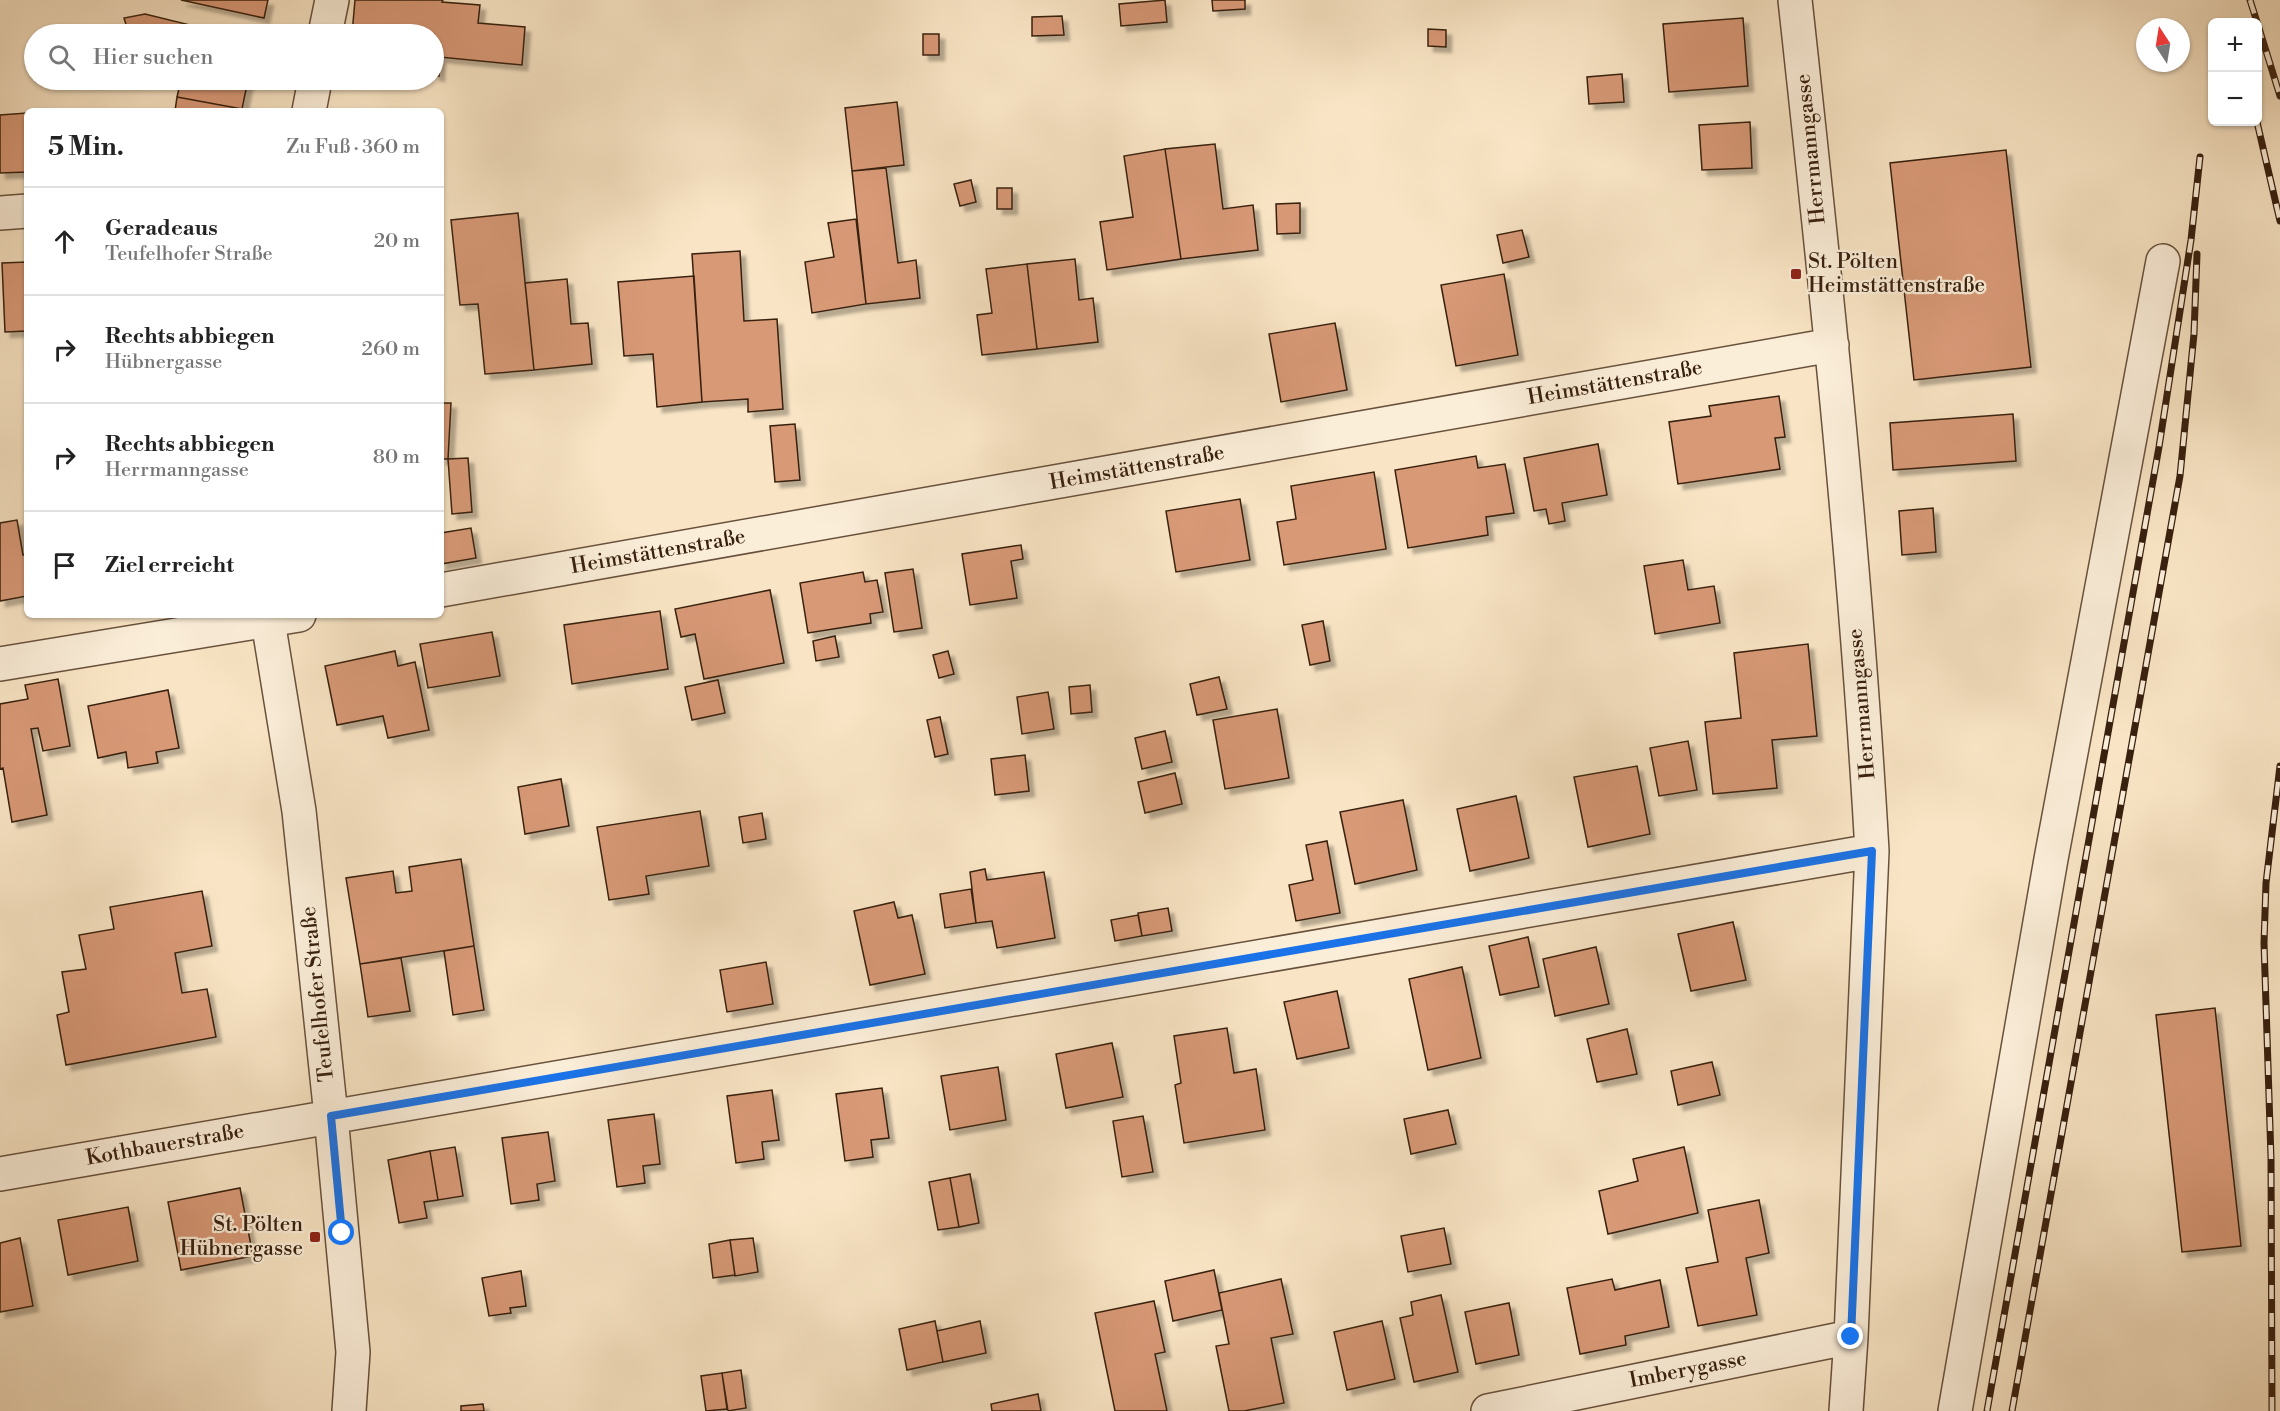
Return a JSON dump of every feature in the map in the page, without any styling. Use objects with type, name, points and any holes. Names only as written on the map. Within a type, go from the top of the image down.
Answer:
[{"type":"street","points":[[327,24],[332,0]]},
{"type":"street","name":"Herrmanngasse","points":[[1795,0],[1832,345],[1872,851],[1846,1411]]},
{"type":"street","points":[[310,108],[313,90]]},
{"type":"street","points":[[0,213],[24,211]]},
{"type":"street","points":[[1955,1411],[2051,859],[2163,261]]},
{"type":"street","name":"Heimstättenstraße","points":[[444,589],[1832,345]]},
{"type":"street","points":[[0,664],[272,618]]},
{"type":"street","name":"Teufelhofer Straße","points":[[278,618],[331,1116],[353,1352],[349,1411]]},
{"type":"street","name":"Kothbauerstraße","points":[[0,1174],[1872,851]]},
{"type":"street","name":"Imberygasse","points":[[1488,1411],[1851,1337]]},
{"type":"building","points":[[181,0],[268,0],[264,18]]},
{"type":"building","points":[[355,0],[443,0],[442,2],[480,5],[478,23],[525,27],[522,65],[444,57],[444,24],[353,24]]},
{"type":"building","points":[[1165,0],[1167,22],[1121,26],[1119,4]]},
{"type":"building","points":[[1212,0],[1245,0],[1245,9],[1213,11]]},
{"type":"building","points":[[145,14],[186,24],[126,24],[124,18]]},
{"type":"building","points":[[1062,16],[1064,35],[1032,36],[1032,17]]},
{"type":"building","points":[[1743,18],[1748,86],[1669,92],[1663,24]]},
{"type":"building","points":[[1428,29],[1446,30],[1446,47],[1428,46]]},
{"type":"building","points":[[923,34],[939,34],[939,55],[923,55]]},
{"type":"building","points":[[1622,74],[1624,102],[1589,104],[1587,77]]},
{"type":"building","points":[[179,90],[246,90],[242,108],[177,97]]},
{"type":"building","points":[[177,97],[237,108],[175,108]]},
{"type":"building","points":[[897,102],[904,165],[852,171],[845,108]]},
{"type":"building","points":[[24,113],[24,172],[0,173],[0,115]]},
{"type":"building","points":[[1750,122],[1752,168],[1702,170],[1699,125]]},
{"type":"building","points":[[1215,144],[1223,209],[1253,205],[1258,250],[1181,259],[1165,149]]},
{"type":"building","points":[[1165,149],[1181,259],[1107,270],[1100,222],[1133,217],[1124,156]]},
{"type":"building","points":[[2006,150],[2031,367],[1914,380],[1890,163]]},
{"type":"building","points":[[886,168],[898,263],[916,260],[920,298],[866,304],[852,171]]},
{"type":"building","points":[[971,180],[976,202],[960,206],[954,184]]},
{"type":"building","points":[[997,188],[1012,188],[1012,209],[997,209]]},
{"type":"building","points":[[1300,203],[1300,233],[1277,234],[1276,204]]},
{"type":"building","points":[[518,213],[534,370],[485,374],[478,304],[460,305],[451,220]]},
{"type":"building","points":[[856,219],[866,304],[812,313],[805,262],[834,257],[828,223]]},
{"type":"building","points":[[1522,230],[1529,257],[1503,263],[1497,235]]},
{"type":"building","points":[[740,251],[744,321],[777,319],[783,409],[748,412],[748,399],[702,402],[692,254]]},
{"type":"building","points":[[1075,259],[1079,300],[1093,298],[1098,342],[1037,349],[1027,264]]},
{"type":"building","points":[[24,262],[24,331],[5,332],[2,263]]},
{"type":"building","points":[[1027,264],[1037,349],[982,355],[977,315],[992,313],[986,269]]},
{"type":"building","points":[[1504,274],[1518,355],[1456,366],[1441,285]]},
{"type":"building","points":[[694,276],[702,402],[657,407],[653,354],[624,356],[618,282]]},
{"type":"building","points":[[567,279],[571,324],[588,323],[592,364],[534,370],[525,283]]},
{"type":"building","points":[[1335,323],[1347,390],[1281,402],[1269,334]]},
{"type":"building","points":[[1779,396],[1785,437],[1775,438],[1780,469],[1678,484],[1669,422],[1711,416],[1709,406]]},
{"type":"building","points":[[444,403],[451,403],[448,459],[444,459]]},
{"type":"building","points":[[2013,414],[2016,461],[1893,470],[1890,423]]},
{"type":"building","points":[[795,424],[800,480],[775,482],[770,426]]},
{"type":"building","points":[[1598,444],[1607,495],[1562,503],[1565,521],[1549,524],[1546,509],[1534,511],[1524,458]]},
{"type":"building","points":[[1476,456],[1478,468],[1505,464],[1514,513],[1486,517],[1488,535],[1408,548],[1395,470]]},
{"type":"building","points":[[468,458],[472,512],[452,514],[448,459]]},
{"type":"building","points":[[1374,472],[1386,549],[1284,565],[1277,522],[1296,519],[1291,486]]},
{"type":"building","points":[[1240,499],[1250,560],[1176,572],[1166,511]]},
{"type":"building","points":[[1933,508],[1936,552],[1902,555],[1899,511]]},
{"type":"building","points":[[17,520],[24,555],[24,597],[0,601],[0,523]]},
{"type":"building","points":[[471,528],[476,558],[444,563],[444,532]]},
{"type":"building","points":[[1021,545],[1023,559],[1011,561],[1017,598],[970,605],[962,554]]},
{"type":"building","points":[[1683,560],[1688,590],[1714,586],[1720,623],[1655,634],[1644,566]]},
{"type":"building","points":[[913,569],[922,628],[894,632],[885,573]]},
{"type":"building","points":[[863,572],[865,582],[877,580],[883,612],[870,614],[871,623],[808,633],[800,583]]},
{"type":"building","points":[[770,590],[784,663],[704,679],[695,634],[681,637],[675,609]]},
{"type":"building","points":[[660,611],[668,669],[572,684],[564,625]]},
{"type":"building","points":[[1323,621],[1330,661],[1310,665],[1302,625]]},
{"type":"building","points":[[492,632],[500,676],[428,688],[420,644]]},
{"type":"building","points":[[835,636],[839,657],[816,661],[813,641]]},
{"type":"building","points":[[1808,644],[1817,736],[1772,740],[1777,788],[1713,794],[1705,722],[1741,718],[1734,653]]},
{"type":"building","points":[[395,651],[398,666],[415,662],[429,730],[388,738],[383,716],[337,725],[325,666]]},
{"type":"building","points":[[948,651],[954,674],[939,678],[933,655]]},
{"type":"building","points":[[1219,677],[1227,709],[1197,715],[1190,684]]},
{"type":"building","points":[[58,679],[70,746],[43,751],[38,728],[31,729],[47,815],[12,822],[3,768],[0,769],[0,704],[28,699],[25,685]]},
{"type":"building","points":[[718,680],[725,713],[692,720],[685,687]]},
{"type":"building","points":[[1090,685],[1092,712],[1071,714],[1069,687]]},
{"type":"building","points":[[168,690],[179,748],[156,752],[158,763],[128,768],[126,752],[98,758],[88,706]]},
{"type":"building","points":[[1048,692],[1054,729],[1022,734],[1017,697]]},
{"type":"building","points":[[1277,709],[1289,778],[1225,789],[1213,720]]},
{"type":"building","points":[[940,717],[948,754],[935,757],[927,720]]},
{"type":"building","points":[[1165,731],[1172,762],[1142,769],[1135,738]]},
{"type":"building","points":[[1688,741],[1697,790],[1659,796],[1650,748]]},
{"type":"building","points":[[1025,755],[1029,791],[995,795],[991,759]]},
{"type":"building","points":[[1637,766],[1650,834],[1588,847],[1574,777]]},
{"type":"building","points":[[1175,773],[1182,804],[1145,813],[1138,782]]},
{"type":"building","points":[[561,779],[569,826],[525,834],[518,787]]},
{"type":"building","points":[[1516,796],[1529,858],[1470,871],[1457,809]]},
{"type":"building","points":[[1403,800],[1417,870],[1355,884],[1340,812]]},
{"type":"building","points":[[700,811],[709,866],[646,876],[649,894],[609,900],[597,827]]},
{"type":"building","points":[[762,813],[766,839],[743,843],[739,817]]},
{"type":"building","points":[[1327,841],[1340,913],[1296,921],[1289,885],[1313,880],[1306,845]]},
{"type":"building","points":[[461,859],[474,946],[360,964],[346,878],[393,871],[396,893],[412,891],[409,867]]},
{"type":"building","points":[[985,869],[987,880],[1044,872],[1055,938],[997,948],[992,921],[976,923],[970,872]]},
{"type":"building","points":[[971,889],[976,923],[945,928],[940,894]]},
{"type":"building","points":[[202,891],[212,946],[175,953],[182,993],[207,989],[216,1037],[66,1065],[57,1015],[69,1012],[62,972],[86,969],[79,935],[114,929],[110,907]]},
{"type":"building","points":[[894,902],[898,918],[912,915],[925,974],[870,985],[854,911]]},
{"type":"building","points":[[1168,908],[1172,931],[1142,936],[1138,913]]},
{"type":"building","points":[[1138,915],[1142,936],[1115,941],[1111,920]]},
{"type":"building","points":[[1733,922],[1746,980],[1691,991],[1678,934]]},
{"type":"building","points":[[1528,937],[1539,987],[1500,995],[1489,946]]},
{"type":"building","points":[[474,946],[484,1010],[453,1015],[444,951]]},
{"type":"building","points":[[1596,947],[1609,1004],[1555,1016],[1543,959]]},
{"type":"building","points":[[401,958],[410,1011],[368,1017],[360,964]]},
{"type":"building","points":[[766,962],[773,1004],[727,1012],[720,970]]},
{"type":"building","points":[[1462,967],[1481,1058],[1428,1070],[1409,979]]},
{"type":"building","points":[[1337,991],[1349,1048],[1297,1059],[1284,1002]]},
{"type":"building","points":[[2215,1008],[2241,1246],[2182,1252],[2156,1015]]},
{"type":"building","points":[[1227,1028],[1234,1073],[1256,1069],[1265,1130],[1184,1143],[1175,1085],[1181,1083],[1174,1036]]},
{"type":"building","points":[[1627,1029],[1637,1074],[1597,1082],[1587,1039]]},
{"type":"building","points":[[1112,1043],[1123,1097],[1066,1108],[1056,1054]]},
{"type":"building","points":[[1712,1062],[1720,1095],[1678,1105],[1671,1071]]},
{"type":"building","points":[[998,1067],[1006,1120],[950,1130],[941,1076]]},
{"type":"building","points":[[882,1088],[889,1138],[871,1140],[873,1157],[845,1161],[836,1094]]},
{"type":"building","points":[[772,1090],[779,1140],[762,1142],[764,1159],[736,1163],[727,1096]]},
{"type":"building","points":[[1448,1110],[1456,1144],[1411,1154],[1404,1119]]},
{"type":"building","points":[[654,1114],[660,1164],[643,1166],[645,1183],[617,1187],[608,1120]]},
{"type":"building","points":[[1143,1116],[1153,1172],[1122,1177],[1113,1121]]},
{"type":"building","points":[[548,1132],[555,1181],[537,1184],[539,1200],[511,1204],[502,1138]]},
{"type":"building","points":[[455,1147],[463,1196],[438,1200],[430,1151]]},
{"type":"building","points":[[1684,1147],[1698,1213],[1608,1234],[1599,1191],[1638,1181],[1633,1159]]},
{"type":"building","points":[[430,1151],[438,1200],[424,1202],[427,1218],[399,1223],[388,1160]]},
{"type":"building","points":[[970,1174],[979,1223],[959,1227],[950,1178]]},
{"type":"building","points":[[950,1178],[959,1227],[938,1230],[929,1182]]},
{"type":"building","points":[[240,1188],[253,1256],[181,1270],[168,1202]]},
{"type":"building","points":[[1759,1200],[1769,1253],[1746,1258],[1757,1315],[1698,1326],[1686,1268],[1718,1262],[1708,1210]]},
{"type":"building","points":[[128,1207],[138,1261],[68,1275],[58,1220]]},
{"type":"building","points":[[1444,1228],[1451,1264],[1408,1272],[1401,1236]]},
{"type":"building","points":[[20,1238],[33,1306],[0,1312],[0,1243]]},
{"type":"building","points":[[753,1238],[758,1272],[735,1276],[730,1240]]},
{"type":"building","points":[[730,1240],[735,1275],[713,1278],[709,1244]]},
{"type":"building","points":[[1214,1270],[1222,1310],[1173,1321],[1165,1281]]},
{"type":"building","points":[[521,1271],[526,1306],[510,1308],[511,1313],[489,1316],[482,1278]]},
{"type":"building","points":[[1281,1279],[1293,1334],[1271,1338],[1284,1403],[1244,1411],[1229,1411],[1216,1346],[1229,1344],[1219,1293]]},
{"type":"building","points":[[1612,1279],[1615,1290],[1660,1280],[1669,1327],[1625,1336],[1626,1345],[1580,1354],[1567,1288]]},
{"type":"building","points":[[1441,1295],[1458,1372],[1414,1382],[1400,1318],[1413,1315],[1411,1302]]},
{"type":"building","points":[[1154,1301],[1165,1352],[1155,1354],[1167,1411],[1115,1411],[1095,1313]]},
{"type":"building","points":[[1509,1303],[1519,1355],[1476,1364],[1465,1312]]},
{"type":"building","points":[[935,1321],[943,1362],[907,1370],[899,1329]]},
{"type":"building","points":[[980,1321],[986,1353],[943,1362],[937,1331]]},
{"type":"building","points":[[1382,1321],[1395,1379],[1347,1390],[1334,1332]]},
{"type":"building","points":[[741,1370],[746,1408],[728,1411],[722,1373]]},
{"type":"building","points":[[722,1373],[727,1409],[706,1411],[701,1376]]},
{"type":"building","points":[[1038,1394],[1041,1411],[992,1411],[991,1404]]},
{"type":"building","points":[[483,1404],[484,1411],[461,1411],[461,1406]]},
{"type":"railway","points":[[2250,0],[2256,18]]},
{"type":"railway","points":[[2262,38],[2280,96]]},
{"type":"railway","points":[[2258,126],[2280,221]]},
{"type":"railway","points":[[1987,1411],[2159,447],[2191,240],[2200,157]]},
{"type":"railway","points":[[2012,1411],[2180,476],[2194,334],[2197,254]]},
{"type":"railway","points":[[2272,1411],[2271,1158],[2264,943],[2266,883],[2280,766]]},
{"type":"place","name":"St. Pölten Heimstättenstraße","points":[[1796,274]]},
{"type":"place","name":"St. Pölten Hübnergasse","points":[[315,1237]]},
{"type":"route","points":[[342,1233],[331,1116],[1872,851],[1851,1337]]}]
